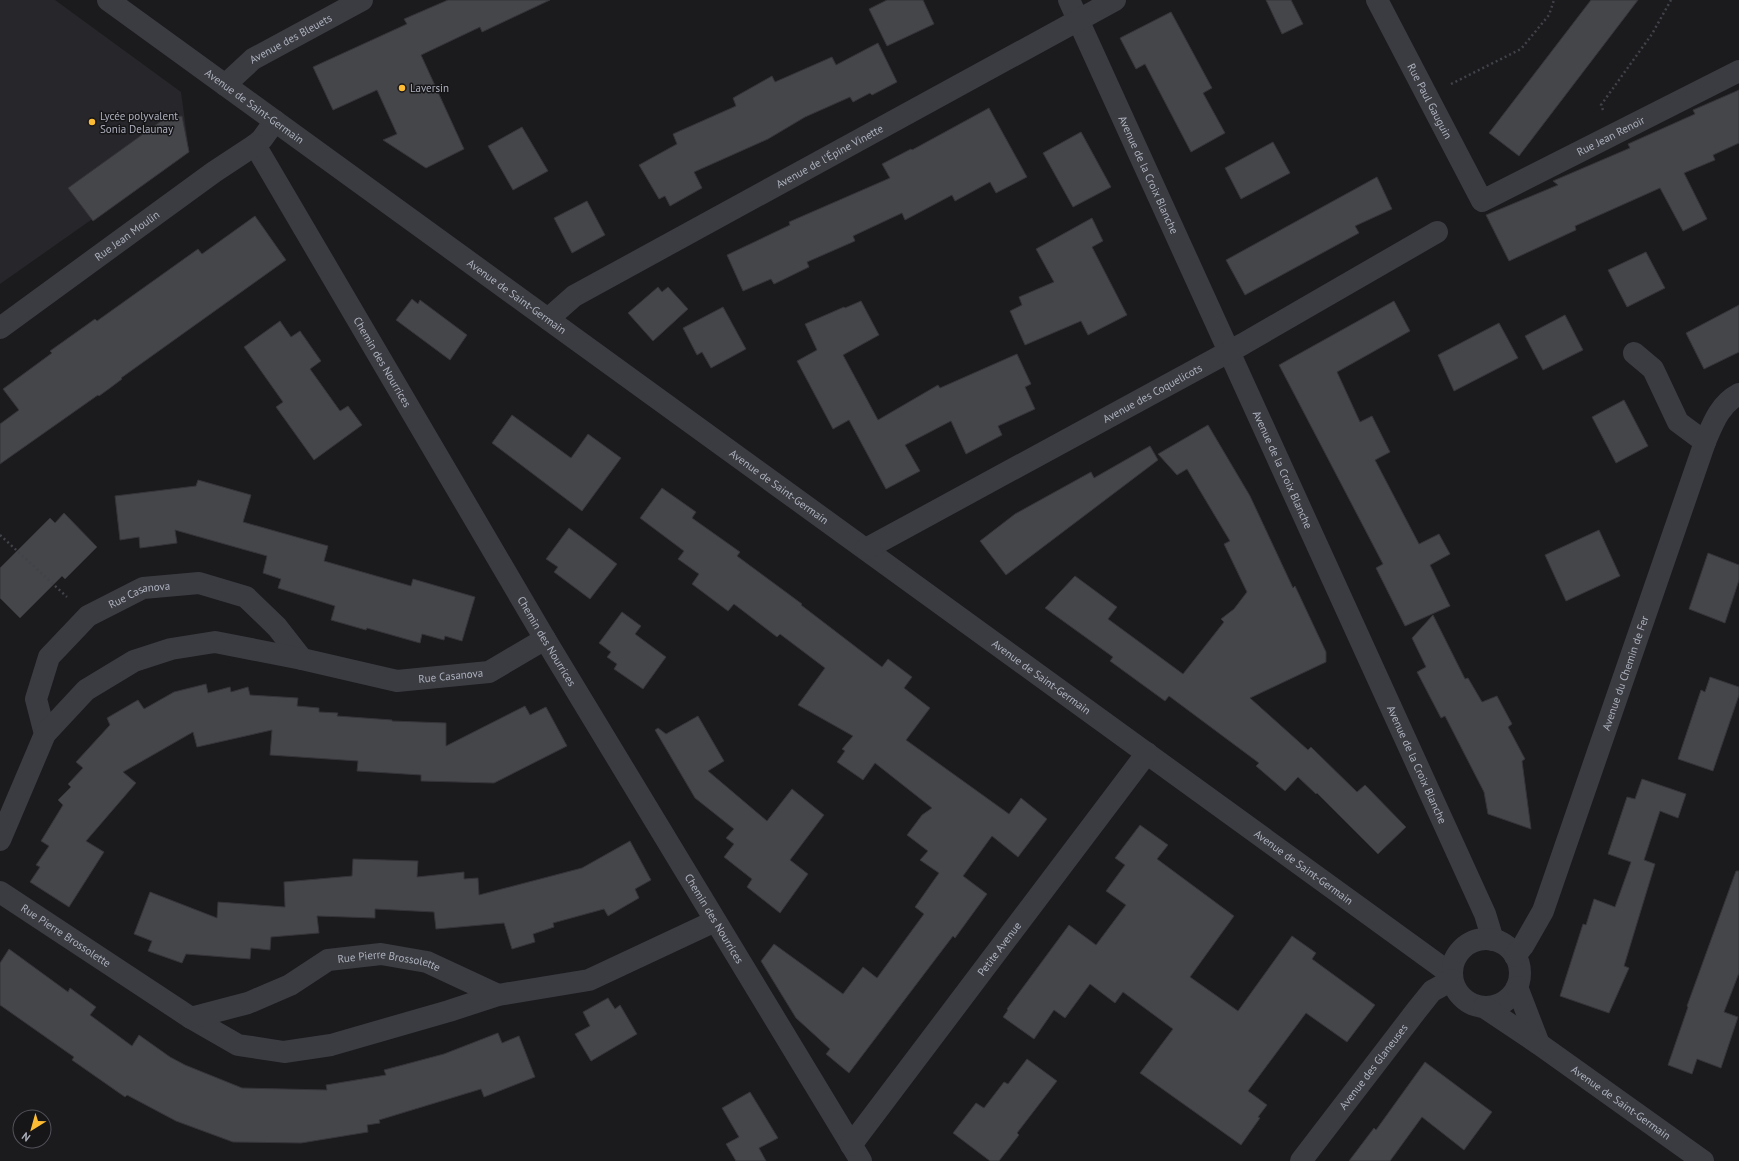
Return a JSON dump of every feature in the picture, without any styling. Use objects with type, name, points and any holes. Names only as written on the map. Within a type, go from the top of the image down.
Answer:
[{"type":"street","name":"Avenue de Saint-Germain","points":[[108,0],[1147,753],[1452,977]]},
{"type":"street","name":"Avenue des Bleuets","points":[[225,84],[254,59],[362,0]]},
{"type":"street","name":"Avenue de la Croix Blanche","points":[[1069,0],[1486,914],[1493,940]]},
{"type":"street","name":"Avenue de l'Épine Vinette","points":[[548,319],[574,296],[1116,0]]},
{"type":"street","name":"Rue Paul Gauguin","points":[[1377,0],[1482,201]]},
{"type":"street","name":"Rue Jean Renoir","points":[[1482,201],[1739,71]]},
{"type":"street","points":[[255,145],[262,139],[275,121]]},
{"type":"street","name":"Rue Jean Moulin","points":[[0,328],[214,172],[255,145]]},
{"type":"street","name":"Chemin des Nourrices","points":[[255,145],[545,639],[856,1153]]},
{"type":"street","name":"Avenue des Coquelicots","points":[[866,549],[1229,351],[1437,232]]},
{"type":"street","points":[[1634,353],[1653,369],[1678,422],[1705,442]]},
{"type":"street","name":"Avenue du Chemin de Fer","points":[[1515,956],[1523,946],[1543,911],[1705,442],[1716,416],[1732,398],[1739,394]]},
{"type":"street","name":"Rue Casanova","points":[[45,734],[36,699],[49,657],[88,616],[143,588],[200,583],[246,597],[277,627],[302,659]]},
{"type":"street","name":"Rue Casanova","points":[[0,840],[45,734],[86,690],[134,661],[172,649],[215,642],[302,659],[397,681],[489,672],[545,639]]},
{"type":"street","name":"Petite Avenue","points":[[856,1153],[1147,753]]},
{"type":"street","name":"Rue Pierre Brossolette","points":[[0,892],[191,1018],[238,1045],[284,1052],[331,1045],[449,1011],[498,995],[589,980],[715,921]]},
{"type":"street","points":[[1483,939],[1502,943],[1515,956],[1519,964],[1520,976],[1517,987],[1511,996],[1504,1002],[1494,1006],[1484,1007],[1473,1005],[1463,999],[1456,990],[1452,977],[1453,963],[1457,954],[1473,941],[1483,939]]},
{"type":"street","name":"Rue Pierre Brossolette","points":[[191,1018],[248,1003],[290,985],[328,960],[381,954],[427,962],[498,995]]},
{"type":"street","name":"Avenue des Glaneuses","points":[[1301,1161],[1432,991],[1452,977]]},
{"type":"street","points":[[1517,987],[1539,1044]]},
{"type":"street","name":"Avenue de Saint-Germain","points":[[1484,1007],[1539,1044],[1704,1161]]},
{"type":"path","points":[[1427,95],[1522,49],[1549,15],[1554,0]]},
{"type":"path","points":[[1614,134],[1601,105],[1652,34],[1671,0]]},
{"type":"path","points":[[0,535],[71,601]]},
{"type":"shaded area","name":"Lycée polyvalent Sonia Delaunay","points":[[0,0],[55,0],[181,92],[189,151],[0,284]]},
{"type":"building","points":[[448,0],[550,0],[482,32],[480,27],[421,55],[464,149],[426,168],[383,140],[397,134],[377,90],[333,110],[313,67],[407,24],[404,19]]},
{"type":"building","points":[[887,0],[923,0],[934,24],[887,46],[869,9]]},
{"type":"building","points":[[1266,0],[1291,0],[1303,24],[1282,34]]},
{"type":"building","points":[[1591,0],[1638,0],[1519,156],[1489,133]]},
{"type":"building","points":[[1171,12],[1212,88],[1203,93],[1225,133],[1191,152],[1145,64],[1136,69],[1120,38]]},
{"type":"building","points":[[878,43],[897,82],[872,95],[870,93],[853,102],[850,97],[805,117],[768,139],[694,172],[702,188],[670,206],[665,196],[659,199],[639,165],[677,144],[673,134],[736,106],[733,98],[772,76],[775,82],[832,57],[836,65]]},
{"type":"building","points":[[1739,90],[1739,143],[1713,155],[1715,160],[1684,173],[1707,219],[1683,231],[1660,188],[1575,226],[1576,230],[1509,261],[1486,215],[1558,185],[1553,181],[1630,148],[1628,144],[1695,114],[1693,110]]},
{"type":"building","points":[[989,108],[1027,177],[996,193],[990,182],[955,201],[952,195],[905,220],[902,213],[853,236],[855,241],[807,262],[809,267],[774,284],[771,279],[743,291],[727,255],[790,225],[789,222],[890,178],[882,164],[911,149],[912,150]]},
{"type":"building","points":[[182,116],[189,152],[93,221],[68,188],[164,119]]},
{"type":"building","points":[[522,127],[548,171],[513,190],[488,146]]},
{"type":"building","points":[[1081,132],[1111,187],[1073,207],[1043,153]]},
{"type":"building","points":[[1273,142],[1290,173],[1241,199],[1225,168]]},
{"type":"building","points":[[1377,177],[1392,209],[1355,226],[1359,233],[1245,295],[1226,260]]},
{"type":"building","points":[[587,201],[605,235],[572,253],[554,218]]},
{"type":"building","points":[[255,216],[286,260],[121,378],[122,379],[99,396],[98,395],[0,464],[0,424],[19,410],[3,389],[52,353],[50,351],[95,319],[97,321],[198,249],[202,254]]},
{"type":"building","points":[[1092,218],[1103,241],[1092,247],[1127,315],[1088,335],[1081,321],[1025,345],[1010,311],[1022,305],[1019,297],[1054,282],[1036,249]]},
{"type":"building","points":[[1646,252],[1665,288],[1627,307],[1608,270]]},
{"type":"building","points":[[658,287],[662,292],[668,287],[688,309],[653,341],[628,313]]},
{"type":"building","points":[[412,299],[418,304],[420,300],[467,335],[450,360],[396,320]]},
{"type":"building","points":[[861,301],[879,335],[843,355],[878,420],[938,385],[940,388],[1017,354],[1031,384],[1025,387],[1035,409],[998,426],[1002,435],[966,454],[951,421],[905,445],[920,471],[886,489],[849,420],[833,429],[797,361],[817,350],[805,324]]},
{"type":"building","points":[[1394,301],[1410,331],[1337,372],[1360,422],[1372,416],[1390,452],[1375,460],[1419,544],[1439,534],[1450,554],[1430,565],[1450,606],[1405,626],[1376,568],[1383,564],[1279,365]]},
{"type":"building","points":[[1739,305],[1739,352],[1704,369],[1686,333]]},
{"type":"building","points":[[723,307],[746,349],[711,368],[702,352],[697,355],[683,328]]},
{"type":"building","points":[[1565,315],[1583,350],[1543,370],[1525,336]]},
{"type":"building","points":[[280,321],[291,337],[300,331],[321,361],[310,369],[340,411],[348,406],[362,425],[314,460],[276,407],[283,402],[244,347]]},
{"type":"building","points":[[1499,323],[1518,358],[1454,391],[1438,355]]},
{"type":"building","points":[[1624,400],[1648,446],[1616,463],[1592,417]]},
{"type":"building","points":[[512,415],[571,458],[588,434],[621,458],[582,511],[492,443]]},
{"type":"building","points":[[1208,425],[1250,496],[1293,588],[1295,586],[1326,652],[1326,662],[1250,698],[1308,750],[1311,747],[1357,792],[1365,785],[1406,827],[1378,854],[1317,793],[1316,794],[1298,777],[1285,791],[1256,766],[1259,763],[1169,696],[1165,701],[1110,661],[1113,657],[1045,608],[1075,576],[1117,607],[1108,619],[1183,674],[1224,622],[1221,619],[1234,609],[1247,592],[1224,544],[1230,541],[1187,469],[1177,475],[1158,454]]},
{"type":"building","points":[[1150,446],[1158,460],[1006,575],[980,541],[1015,514],[1091,472],[1094,478]]},
{"type":"building","points":[[198,480],[251,495],[243,522],[328,546],[324,561],[411,586],[413,579],[475,597],[462,641],[445,636],[444,640],[422,634],[420,643],[367,628],[366,630],[331,620],[335,606],[278,588],[281,579],[263,573],[267,556],[175,530],[177,543],[140,548],[139,537],[120,540],[115,496],[196,486]]},
{"type":"building","points":[[662,488],[696,512],[692,518],[740,552],[737,556],[802,604],[801,605],[882,667],[888,659],[912,677],[904,688],[930,708],[906,740],[1009,814],[1021,798],[1047,819],[1018,857],[992,836],[963,876],[987,894],[955,938],[953,936],[849,1073],[826,1054],[830,1049],[796,1018],[761,961],[774,944],[843,994],[863,967],[877,978],[924,914],[915,907],[939,873],[920,860],[928,851],[907,835],[922,815],[932,808],[875,763],[863,780],[837,762],[845,751],[842,749],[853,736],[798,705],[825,668],[780,634],[777,637],[734,604],[728,611],[692,584],[699,574],[678,559],[684,551],[640,518]]},
{"type":"building","points":[[64,513],[97,547],[65,579],[62,576],[20,618],[0,598],[0,568],[50,518],[55,523]]},
{"type":"building","points":[[569,528],[617,564],[590,599],[554,572],[558,567],[546,559]]},
{"type":"building","points":[[1599,530],[1620,576],[1566,601],[1545,555]]},
{"type":"building","points":[[1708,553],[1739,565],[1739,580],[1725,623],[1689,609]]},
{"type":"building","points":[[622,612],[641,626],[635,634],[666,657],[643,689],[614,669],[617,664],[607,657],[611,652],[599,643]]},
{"type":"building","points":[[1433,615],[1465,679],[1468,678],[1482,702],[1497,696],[1512,724],[1508,727],[1525,759],[1522,761],[1531,829],[1488,814],[1484,792],[1445,716],[1441,718],[1417,672],[1426,667],[1412,638]]},
{"type":"building","points":[[1710,677],[1739,687],[1739,695],[1713,771],[1678,759],[1701,690],[1705,692]]},
{"type":"building","points":[[206,684],[208,693],[230,687],[231,692],[248,687],[250,695],[298,698],[297,706],[319,708],[319,712],[338,713],[337,716],[392,721],[446,723],[446,746],[525,706],[530,715],[546,707],[567,746],[494,783],[421,781],[421,775],[357,771],[358,761],[270,755],[272,730],[197,747],[193,732],[123,772],[136,783],[86,841],[104,852],[69,907],[30,882],[40,867],[36,865],[49,846],[41,841],[63,805],[58,800],[71,787],[68,784],[83,768],[76,762],[110,725],[107,718],[138,700],[144,709],[174,692]]},
{"type":"building","points":[[698,716],[724,761],[708,771],[767,821],[792,789],[824,815],[790,860],[808,874],[780,913],[747,887],[752,879],[724,857],[734,844],[726,838],[734,829],[695,798],[655,730],[658,728],[666,734]]},
{"type":"building","points":[[1642,779],[1686,794],[1678,818],[1660,811],[1644,860],[1655,864],[1624,966],[1629,968],[1609,1013],[1560,996],[1583,924],[1586,925],[1594,899],[1615,907],[1631,862],[1608,854],[1627,797],[1635,799]]},
{"type":"building","points":[[1140,825],[1168,845],[1157,859],[1234,916],[1190,977],[1238,1011],[1292,936],[1316,953],[1312,959],[1375,1005],[1347,1042],[1306,1013],[1248,1091],[1267,1105],[1258,1117],[1260,1118],[1241,1145],[1140,1073],[1173,1029],[1123,992],[1115,1003],[1090,984],[1065,1018],[1054,1010],[1034,1039],[1003,1017],[1008,1010],[1007,1009],[1069,925],[1096,945],[1126,905],[1106,891],[1125,865],[1115,858]]},
{"type":"building","points":[[630,841],[651,880],[635,889],[639,898],[608,916],[604,909],[553,923],[554,927],[533,934],[535,942],[512,949],[504,923],[436,929],[434,912],[375,909],[375,918],[317,916],[319,933],[271,937],[270,950],[251,948],[250,959],[186,954],[182,963],[148,951],[152,941],[134,934],[150,892],[217,918],[218,902],[285,907],[284,882],[352,876],[353,859],[418,861],[417,877],[464,872],[464,879],[478,878],[479,895],[582,868]]},
{"type":"building","points":[[1736,871],[1739,871],[1739,973],[1724,1012],[1738,1017],[1721,1068],[1697,1059],[1692,1074],[1668,1065],[1688,1007],[1687,1006]]},
{"type":"building","points":[[9,949],[68,992],[70,988],[96,1007],[90,1015],[132,1046],[139,1035],[170,1057],[185,1065],[242,1088],[327,1090],[326,1085],[386,1075],[384,1070],[444,1054],[498,1033],[502,1043],[519,1036],[535,1077],[484,1097],[481,1089],[379,1120],[380,1123],[367,1125],[368,1132],[301,1143],[233,1142],[176,1121],[127,1095],[125,1097],[72,1060],[74,1057],[0,1005],[0,963]]},
{"type":"building","points":[[608,998],[615,1009],[620,1005],[637,1034],[591,1061],[575,1034],[590,1026],[583,1012]]},
{"type":"building","points":[[1027,1059],[1057,1081],[1017,1133],[1019,1135],[999,1161],[990,1161],[953,1133],[976,1103],[984,1108],[1004,1082],[1008,1084]]},
{"type":"building","points":[[1425,1062],[1492,1112],[1464,1150],[1422,1117],[1390,1161],[1349,1161],[1374,1128],[1376,1130]]},
{"type":"building","points":[[750,1092],[778,1138],[759,1148],[766,1161],[736,1161],[726,1144],[739,1137],[722,1108]]},
{"type":"place","name":"Laversin","points":[[402,88]]},
{"type":"place","name":"Lycée polyvalent Sonia Delaunay","points":[[92,122]]}]
